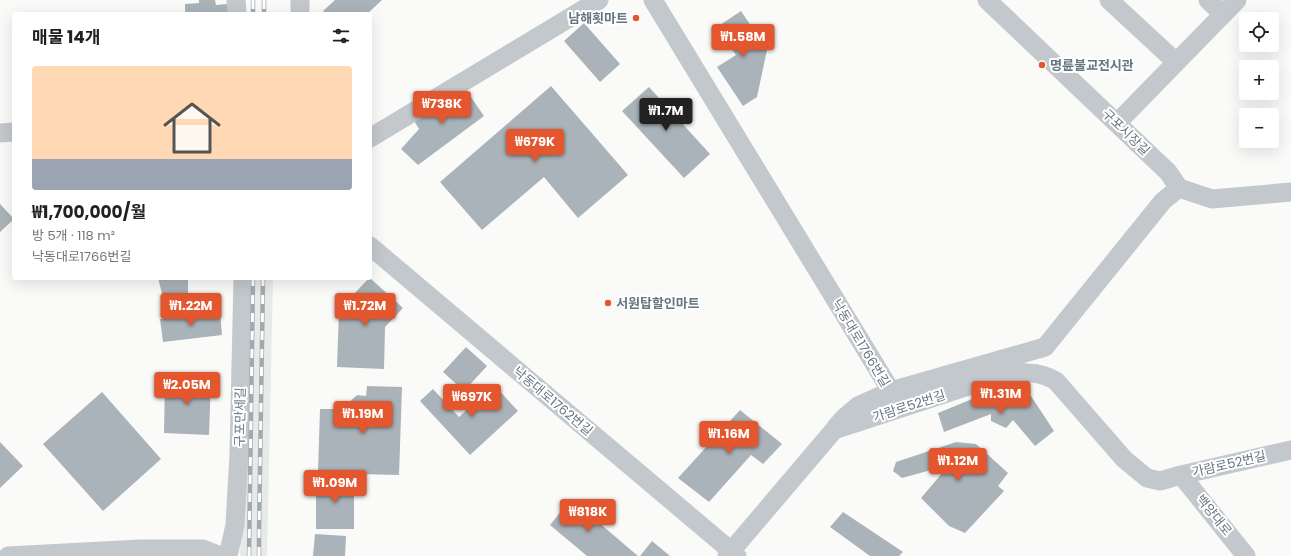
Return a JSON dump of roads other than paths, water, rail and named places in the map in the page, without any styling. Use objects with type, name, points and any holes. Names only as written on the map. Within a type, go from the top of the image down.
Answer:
[{"type":"street","points":[[236,0],[237,12]]},
{"type":"street","points":[[300,0],[300,12]]},
{"type":"street","points":[[372,137],[599,0]]},
{"type":"street","name":"낙동대로1766번길","points":[[653,0],[891,391],[1045,347],[1163,201],[1179,188]]},
{"type":"street","points":[[1109,0],[1176,62]]},
{"type":"street","points":[[1208,0],[1223,14]]},
{"type":"street","points":[[1117,123],[1237,0]]},
{"type":"street","name":"구포시장길","points":[[992,1],[1168,172],[1179,188]]},
{"type":"street","points":[[0,133],[12,132]]},
{"type":"street","points":[[1179,188],[1212,199],[1291,192]]},
{"type":"street","name":"낙동대로1762번길","points":[[372,248],[732,555]]},
{"type":"street","name":"구포만세길","points":[[228,556],[235,524],[243,280]]},
{"type":"street","name":"가람로52번길","points":[[834,430],[999,376],[1030,372],[1050,377],[1056,381],[1124,459],[1146,478],[1160,481],[1291,450]]},
{"type":"street","points":[[732,555],[846,416],[858,406],[891,391]]},
{"type":"street","name":"백양대로","points":[[1181,475],[1246,556]]},
{"type":"street","points":[[8,556],[88,554],[140,549],[203,549],[222,556]]},
{"type":"railway","points":[[253,0],[253,12]]},
{"type":"railway","points":[[264,0],[264,12]]},
{"type":"railway","points":[[249,556],[253,280]]},
{"type":"railway","points":[[259,556],[263,280]]},
{"type":"place","name":"남해횟마트","points":[[636,18]]},
{"type":"place","name":"명륜불교전시관","points":[[1042,65]]},
{"type":"place","name":"서원탑할인마트","points":[[608,303]]}]
